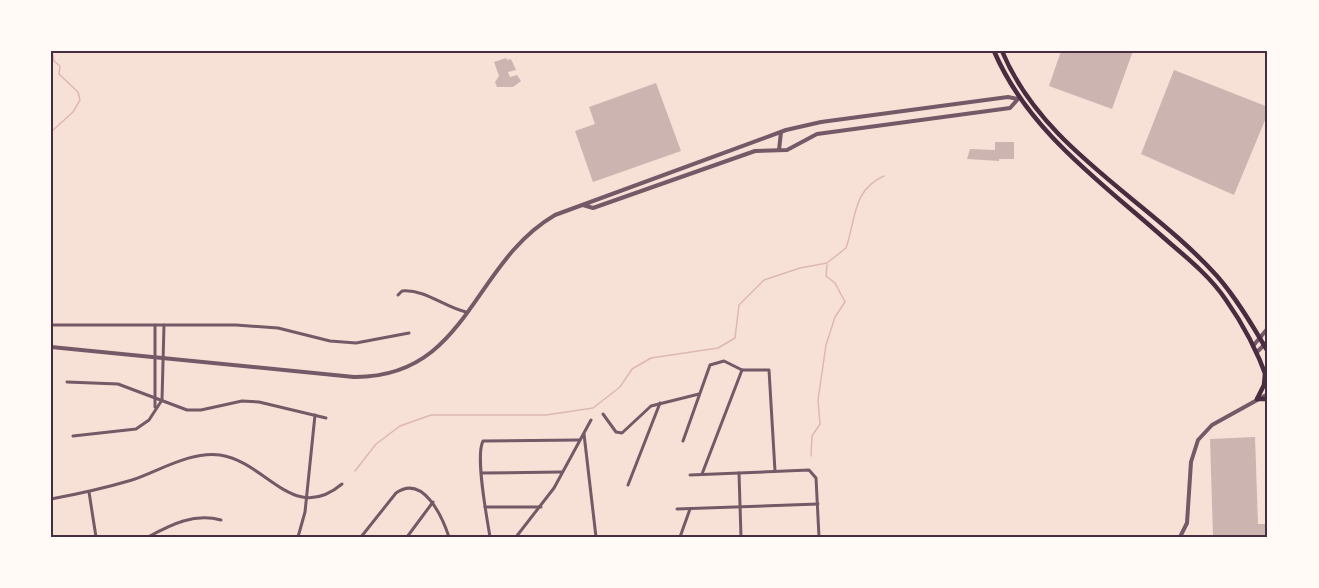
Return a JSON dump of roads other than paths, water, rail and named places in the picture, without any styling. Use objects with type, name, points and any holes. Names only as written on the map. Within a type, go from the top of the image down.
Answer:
[{"type":"main road","points":[[994,51],[1018,99],[1082,167],[1210,281],[1226,299],[1257,352],[1268,381]]},
{"type":"main road","points":[[1002,51],[1032,105],[1090,164],[1216,276],[1260,339],[1266,343],[1268,352]]},
{"type":"main road","points":[[1018,99],[1019,85]]},
{"type":"main road","points":[[1018,99],[1032,105]]},
{"type":"main road","points":[[1265,372],[1264,385],[1257,399],[1268,399]]},
{"type":"street","points":[[51,347],[354,376],[385,375],[415,365],[432,354],[466,312],[499,264],[530,231],[555,214],[781,132],[821,122],[1005,98],[1018,99]]},
{"type":"street","points":[[583,205],[593,207],[755,151],[793,147],[817,134],[1010,108],[1018,99]]},
{"type":"street","points":[[939,108],[935,113],[940,117]]},
{"type":"street","points":[[914,111],[918,114],[916,120]]},
{"type":"street","points":[[779,150],[781,132]]},
{"type":"street","points":[[677,170],[680,178]]},
{"type":"street","points":[[398,295],[402,291],[419,291],[452,309],[466,312]]},
{"type":"street","points":[[51,325],[278,328],[330,341],[356,343],[409,333]]},
{"type":"street","points":[[155,325],[155,409]]},
{"type":"street","points":[[73,436],[136,429],[149,420],[161,399],[164,325]]},
{"type":"street","points":[[1253,346],[1268,328]]},
{"type":"street","points":[[1257,352],[1266,343]]},
{"type":"street","points":[[683,441],[710,365],[724,361],[742,370],[769,370],[775,471]]},
{"type":"street","points":[[702,474],[742,370]]},
{"type":"street","points":[[66,382],[118,384],[187,410],[201,410],[242,401],[258,402],[326,418]]},
{"type":"street","points":[[603,414],[616,432],[622,433],[639,415],[660,403],[700,394]]},
{"type":"street","points":[[1180,537],[1187,523],[1191,462],[1198,440],[1212,425],[1268,394]]},
{"type":"street","points":[[628,485],[660,403]]},
{"type":"street","points":[[298,537],[307,499],[315,415]]},
{"type":"street","points":[[519,537],[542,507],[591,420]]},
{"type":"street","points":[[584,432],[596,537]]},
{"type":"street","points":[[490,537],[480,448],[483,441],[579,440]]},
{"type":"street","points":[[51,499],[134,480],[189,458],[219,455],[250,466],[283,490],[307,499],[330,494],[342,484]]},
{"type":"street","points":[[690,475],[809,470],[816,478],[819,537]]},
{"type":"street","points":[[482,473],[562,472]]},
{"type":"street","points":[[739,473],[741,537]]},
{"type":"street","points":[[361,537],[396,493],[403,488],[418,490],[433,502],[449,537]]},
{"type":"street","points":[[89,492],[96,537]]},
{"type":"street","points":[[407,537],[433,502]]},
{"type":"street","points":[[677,509],[818,504]]},
{"type":"street","points":[[486,507],[542,507]]},
{"type":"street","points":[[680,537],[690,509]]},
{"type":"street","points":[[148,537],[190,519],[221,520]]},
{"type":"waterway","points":[[51,132],[73,112],[80,100],[78,92],[59,74],[60,66],[54,61],[52,51]]},
{"type":"waterway","points":[[355,471],[376,444],[400,426],[431,415],[546,415],[593,408],[620,387],[632,369],[651,358],[718,348],[735,338],[739,305],[764,280],[800,268],[827,263],[846,248],[861,198],[866,189],[884,176]]},
{"type":"waterway","points":[[811,456],[812,436],[820,424],[818,400],[826,345],[835,317],[845,302],[835,283],[826,276],[827,265]]}]
